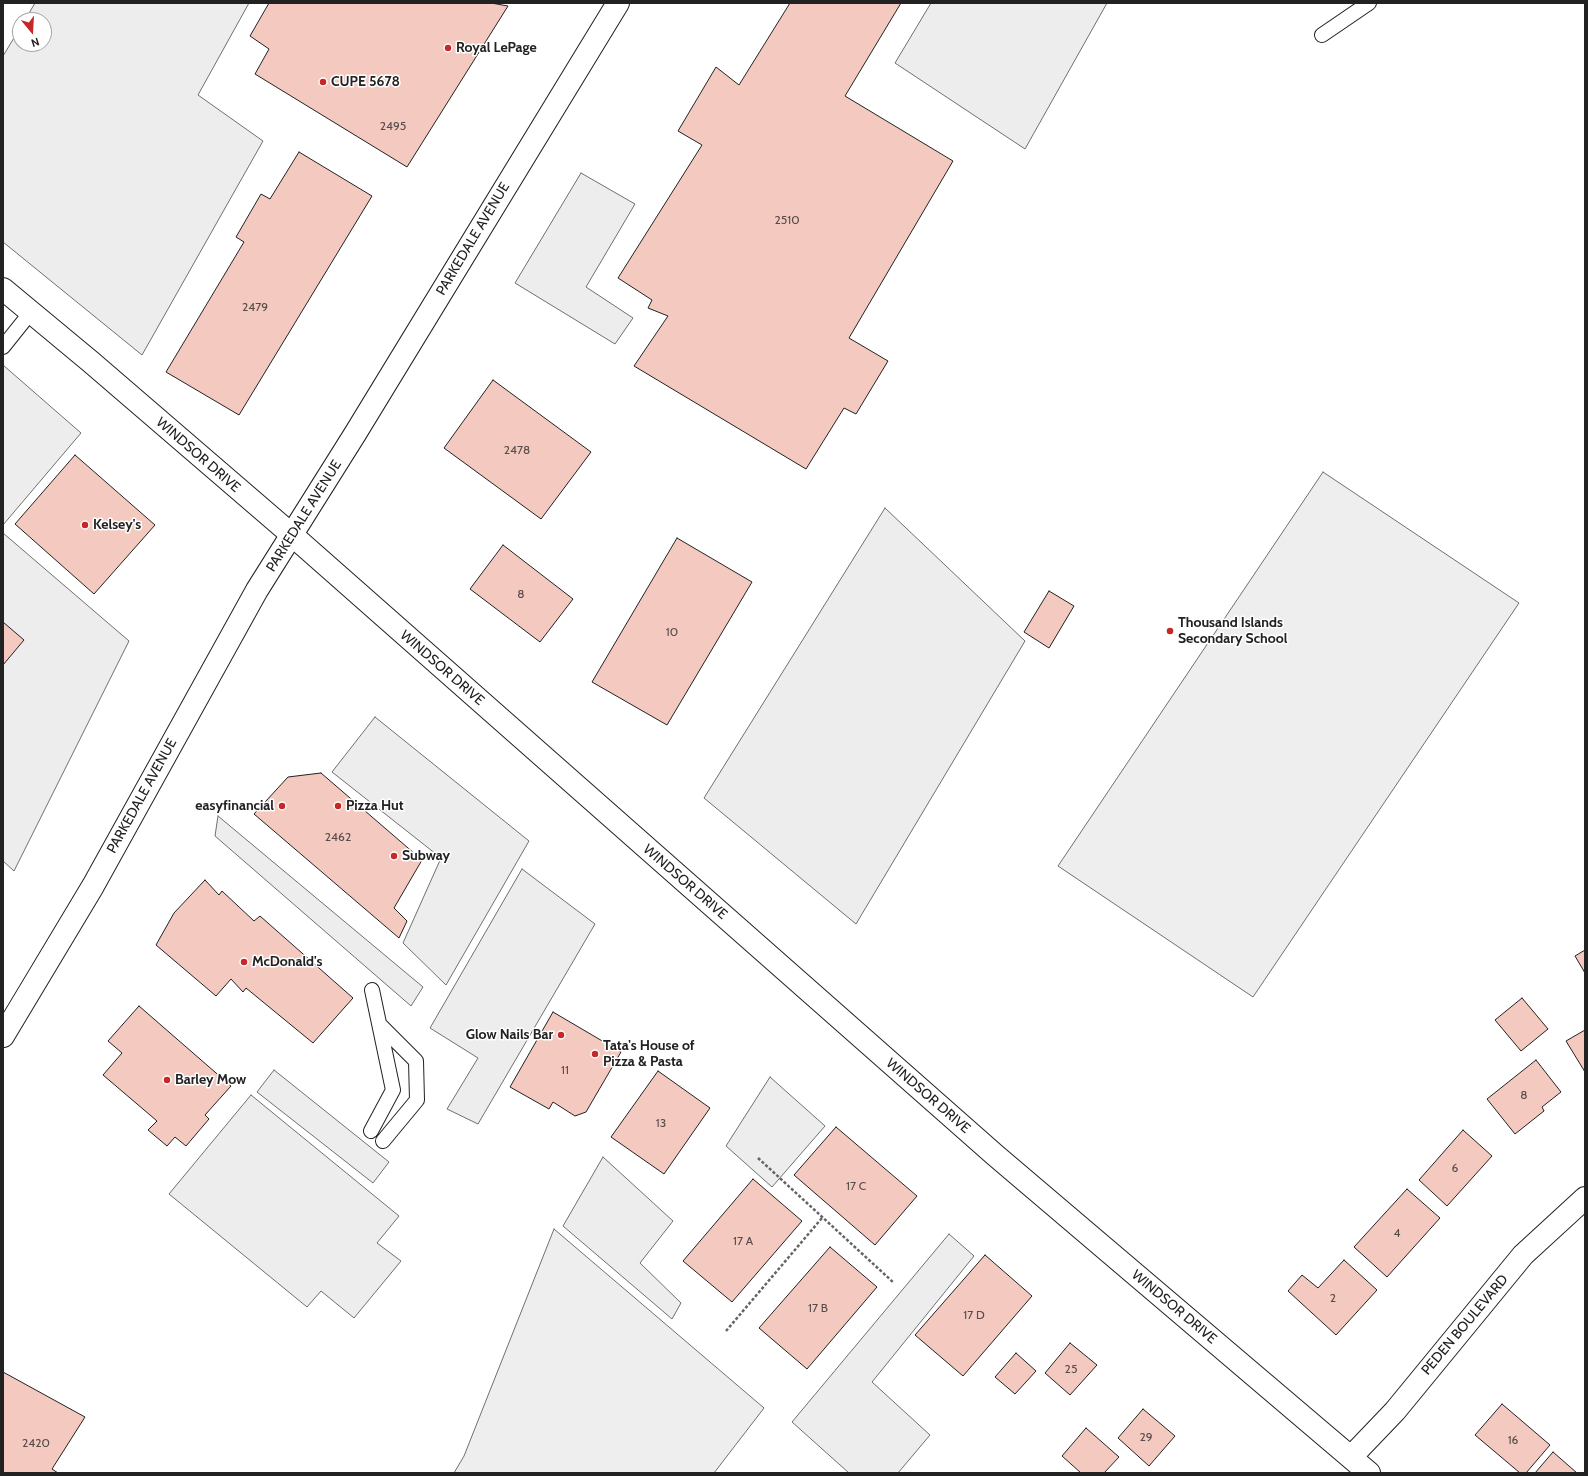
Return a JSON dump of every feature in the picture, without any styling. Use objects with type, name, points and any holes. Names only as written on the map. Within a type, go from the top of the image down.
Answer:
[{"type":"street","name":"PARKEDALE AVENUE","points":[[3,1036],[93,886],[257,590],[355,434],[618,3]]},
{"type":"street","name":"WINDSOR DRIVE","points":[[3,289],[292,535],[995,1154],[1369,1473]]},
{"type":"street","name":"PEDEN BOULEVARD","points":[[1351,1457],[1394,1411],[1523,1255],[1585,1198]]},
{"type":"lane","points":[[1322,35],[1369,3]]},
{"type":"lane","points":[[3,347],[31,312]]},
{"type":"lane","points":[[371,1131],[393,1090],[372,990]]},
{"type":"lane","points":[[380,1025],[416,1061],[417,1069],[417,1100],[383,1141]]},
{"type":"path","points":[[758,1158],[894,1283]]},
{"type":"path","points":[[726,1331],[822,1218]]},
{"type":"shaded area","points":[[35,3],[249,3],[198,95],[263,141],[142,355],[3,242],[3,56],[12,41],[12,52],[52,52],[52,12],[30,12]]},
{"type":"shaded area","points":[[931,3],[1107,3],[1025,149],[895,63]]},
{"type":"shaded area","points":[[581,173],[635,204],[586,287],[633,318],[615,344],[515,283]]},
{"type":"shaded area","points":[[3,365],[81,433],[3,525]]},
{"type":"shaded area","points":[[1323,472],[1519,603],[1253,997],[1058,866]]},
{"type":"shaded area","points":[[885,508],[1025,641],[856,924],[704,798]]},
{"type":"shaded area","points":[[3,533],[129,641],[14,871],[3,861]]},
{"type":"shaded area","points":[[375,717],[529,841],[446,985],[403,943],[441,858],[332,772]]},
{"type":"shaded area","points":[[218,816],[423,987],[411,1006],[215,836]]},
{"type":"shaded area","points":[[522,869],[595,924],[478,1124],[447,1109],[478,1058],[430,1028]]},
{"type":"shaded area","points":[[274,1070],[389,1162],[373,1183],[257,1092]]},
{"type":"shaded area","points":[[770,1077],[825,1126],[772,1187],[726,1146]]},
{"type":"shaded area","points":[[251,1095],[399,1216],[377,1243],[401,1261],[354,1318],[321,1291],[307,1307],[169,1194]]},
{"type":"shaded area","points":[[603,1157],[673,1221],[640,1263],[681,1303],[672,1319],[563,1226]]},
{"type":"shaded area","points":[[554,1229],[764,1408],[714,1473],[454,1473],[464,1456]]},
{"type":"shaded area","points":[[949,1234],[974,1256],[872,1382],[930,1435],[898,1473],[849,1473],[792,1422]]},
{"type":"building","points":[[269,3],[491,3],[508,6],[407,167],[255,74],[269,49],[250,36]]},
{"type":"building","points":[[790,3],[901,3],[845,96],[953,161],[849,338],[888,361],[856,414],[844,408],[806,469],[634,366],[668,316],[648,308],[652,300],[618,278],[702,145],[678,131],[716,67],[739,85]]},
{"type":"building","points":[[299,152],[372,196],[239,415],[166,372],[244,242],[236,237],[261,194],[270,199]]},
{"type":"building","points":[[493,380],[591,452],[541,519],[444,448]]},
{"type":"building","name":"Kelsey's","points":[[75,455],[155,525],[94,594],[15,524]]},
{"type":"building","points":[[677,538],[752,582],[667,725],[592,682]]},
{"type":"building","points":[[503,545],[573,599],[540,642],[470,589]]},
{"type":"building","points":[[1049,591],[1074,606],[1049,648],[1024,632]]},
{"type":"building","points":[[3,622],[24,640],[3,665]]},
{"type":"building","points":[[321,773],[422,860],[394,908],[407,921],[399,938],[254,814],[288,777]]},
{"type":"building","name":"McDonald's","points":[[205,880],[219,895],[222,891],[254,921],[260,916],[353,998],[313,1043],[246,988],[243,992],[231,979],[216,996],[156,945],[174,913]]},
{"type":"building","points":[[1585,950],[1585,973],[1575,956]]},
{"type":"building","points":[[1522,998],[1548,1029],[1521,1051],[1495,1020]]},
{"type":"building","name":"Barley Mow","points":[[139,1006],[231,1086],[205,1115],[209,1119],[186,1146],[175,1137],[167,1146],[148,1130],[157,1121],[103,1075],[122,1053],[108,1041]]},
{"type":"building","points":[[553,1012],[621,1052],[586,1112],[575,1116],[553,1102],[549,1109],[510,1087]]},
{"type":"building","points":[[1585,1030],[1585,1072],[1566,1041]]},
{"type":"building","points":[[1536,1060],[1561,1092],[1542,1107],[1544,1111],[1515,1134],[1487,1099]]},
{"type":"building","points":[[658,1071],[710,1108],[664,1174],[611,1137]]},
{"type":"building","points":[[836,1127],[917,1196],[875,1245],[794,1175]]},
{"type":"building","points":[[1463,1130],[1492,1156],[1447,1206],[1419,1180]]},
{"type":"building","points":[[753,1179],[802,1221],[732,1302],[683,1261]]},
{"type":"building","points":[[1407,1189],[1440,1218],[1387,1277],[1354,1247]]},
{"type":"building","points":[[830,1247],[877,1287],[807,1369],[759,1328]]},
{"type":"building","points":[[985,1255],[1032,1296],[963,1376],[915,1335]]},
{"type":"building","points":[[1344,1260],[1377,1290],[1336,1335],[1288,1291],[1302,1275],[1318,1288]]},
{"type":"building","points":[[1070,1343],[1097,1365],[1070,1395],[1045,1373]]},
{"type":"building","points":[[1016,1353],[1036,1371],[1015,1394],[995,1377]]},
{"type":"building","points":[[3,1372],[85,1417],[52,1469],[58,1473],[3,1473]]},
{"type":"building","points":[[1502,1404],[1550,1445],[1526,1473],[1520,1473],[1475,1435]]},
{"type":"building","points":[[1143,1409],[1175,1436],[1149,1466],[1118,1438]]},
{"type":"building","points":[[1086,1428],[1119,1457],[1104,1473],[1081,1473],[1062,1456]]},
{"type":"building","points":[[1553,1452],[1577,1473],[1535,1473]]},
{"type":"place","name":"Royal LePage","points":[[448,48]]},
{"type":"place","name":"CUPE 5678","points":[[323,82]]},
{"type":"place","name":"Kelsey's","points":[[85,525]]},
{"type":"place","name":"Thousand Islands Secondary School","points":[[1170,631]]},
{"type":"place","name":"easyfinancial","points":[[282,806]]},
{"type":"place","name":"Pizza Hut","points":[[338,806]]},
{"type":"place","name":"Subway","points":[[394,856]]},
{"type":"place","name":"McDonald's","points":[[244,962]]},
{"type":"place","name":"Glow Nails Bar","points":[[561,1035]]},
{"type":"place","name":"Tata's House of Pizza & Pasta","points":[[595,1054]]},
{"type":"place","name":"Barley Mow","points":[[167,1080]]}]
